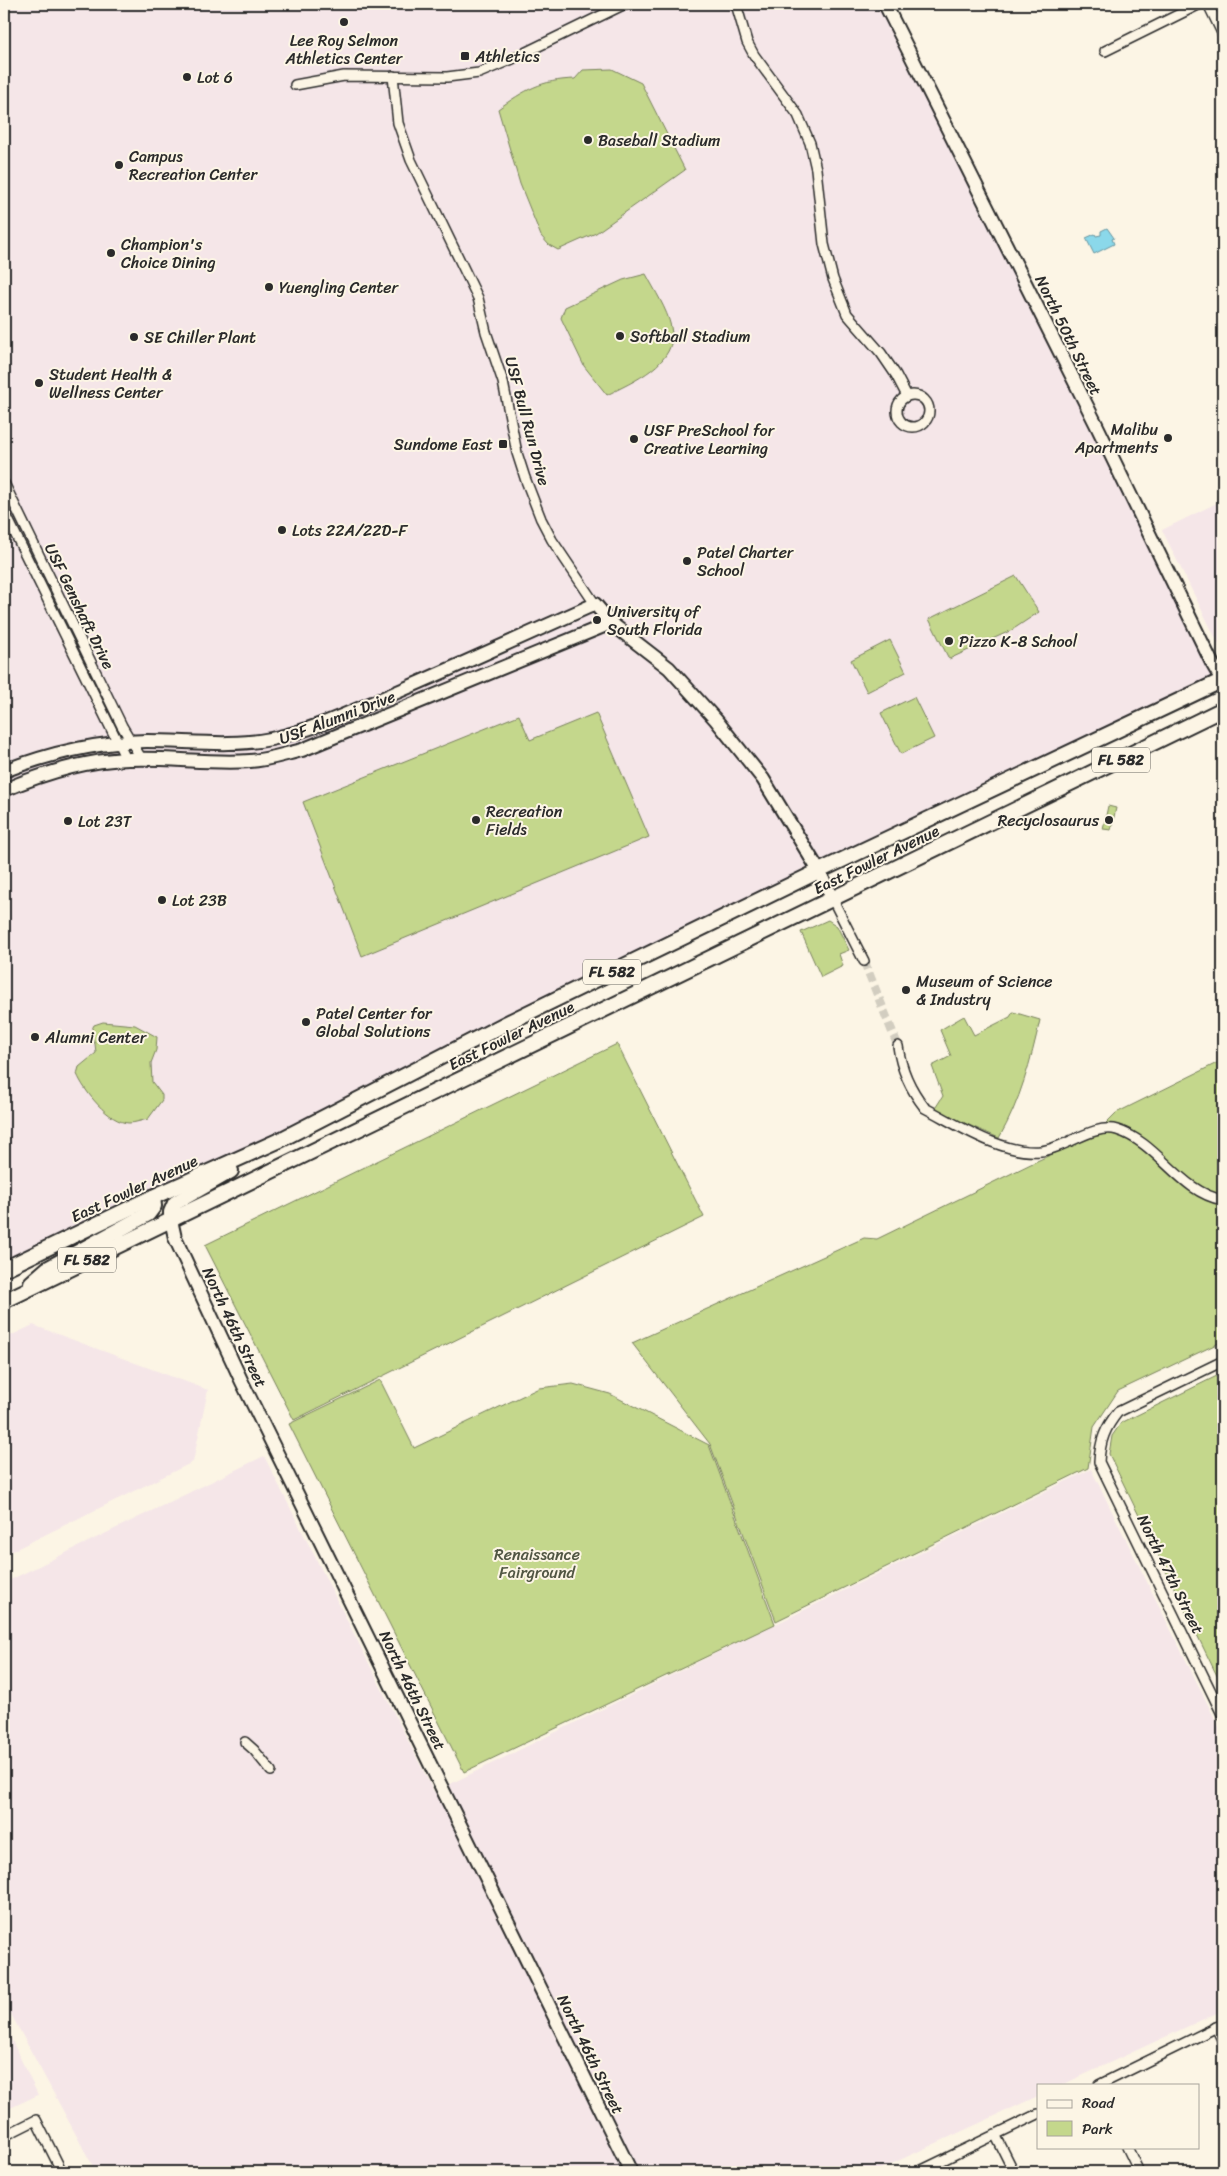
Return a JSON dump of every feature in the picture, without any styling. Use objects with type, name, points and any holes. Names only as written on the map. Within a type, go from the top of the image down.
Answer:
[{"type":"main road","name":"East Fowler Avenue","points":[[4,1269],[153,1197],[280,1140],[507,1023],[819,872],[1223,681]]},
{"type":"main road","name":"East Fowler Avenue","points":[[4,1301],[1223,709]]},
{"type":"main road","points":[[171,1220],[171,1212],[175,1203],[262,1154],[280,1140]]},
{"type":"main road","points":[[24,1291],[47,1269],[149,1214],[154,1205],[153,1197]]},
{"type":"street","points":[[295,85],[344,76],[447,77],[479,72],[504,63],[625,4]]},
{"type":"street","points":[[736,4],[747,42],[754,55],[798,115],[810,143],[816,169],[824,244],[833,280],[847,314],[881,353],[907,396]]},
{"type":"street","name":"North 50th Street","points":[[885,4],[1223,681]]},
{"type":"street","points":[[1105,50],[1200,4]]},
{"type":"street","points":[[1208,4],[1223,35]]},
{"type":"street","name":"USF Bull Run Drive","points":[[393,76],[398,124],[411,160],[478,298],[486,332],[503,382],[511,427],[525,478],[541,519],[552,540],[595,604],[611,623],[668,668],[716,720],[763,779],[819,872],[833,900]]},
{"type":"street","name":"USF Genshaft Drive","points":[[4,483],[131,742],[141,758]]},
{"type":"street","name":"USF Genshaft Drive","points":[[4,511],[126,758]]},
{"type":"street","name":"USF Alumni Drive","points":[[4,771],[84,746],[131,742],[256,741],[300,732],[351,712],[595,604]]},
{"type":"street","name":"USF Alumni Drive","points":[[4,790],[47,773],[78,765],[126,758],[207,762],[252,761],[302,750],[611,623]]},
{"type":"street","points":[[833,900],[864,961]]},
{"type":"street","points":[[898,1046],[901,1067],[917,1098],[925,1108],[1000,1145],[1020,1151],[1042,1151],[1102,1129],[1116,1129],[1134,1138],[1152,1151],[1196,1190],[1223,1200]]},
{"type":"street","name":"North 46th Street","points":[[171,1220],[175,1238],[246,1391],[631,2172]]},
{"type":"street","name":"North 47th Street","points":[[1223,1361],[1118,1412],[1108,1424],[1100,1443],[1099,1462],[1223,1716]]},
{"type":"street","points":[[245,1742],[271,1771]]},
{"type":"street","points":[[1101,2084],[1220,2026],[1223,2042]]},
{"type":"street","points":[[918,2172],[1037,2114]]},
{"type":"street","points":[[4,2136],[36,2120],[62,2172]]},
{"type":"street","points":[[995,2134],[1014,2172]]},
{"type":"street","points":[[1127,2148],[1139,2172]]},
{"type":"shaded area","name":"University of South Florida","points":[[4,4],[892,4],[1223,681],[4,1271]]},
{"type":"shaded area","points":[[1223,500],[1223,653],[1162,530]]},
{"type":"shaded area","points":[[33,1325],[208,1390],[193,1462],[4,1555],[4,1339]]},
{"type":"shaded area","points":[[264,1456],[434,1792],[1091,1469],[1223,1735],[1223,2010],[1064,2084],[1037,2084],[1037,2096],[874,2172],[96,2172],[4,2001],[4,1583]]},
{"type":"shaded area","points":[[4,2024],[38,2095],[4,2111]]},
{"type":"green space","name":"Baseball Stadium","points":[[612,69],[641,83],[685,170],[596,233],[558,250],[549,245],[541,236],[520,184],[498,109],[534,87],[552,81],[575,79],[583,70]]},
{"type":"green space","name":"Softball Stadium","points":[[646,274],[667,314],[672,340],[668,351],[652,370],[607,395],[584,366],[561,318],[565,307],[623,280]]},
{"type":"green space","points":[[1016,576],[1039,612],[1012,630],[949,659],[929,619]]},
{"type":"green space","points":[[890,640],[906,672],[867,692],[851,660]]},
{"type":"green space","points":[[914,697],[934,738],[901,754],[881,713]]},
{"type":"green space","name":"Recreation Fields","points":[[596,713],[649,837],[362,956],[303,802],[519,715],[530,740]]},
{"type":"green space","points":[[1108,806],[1116,808],[1111,830],[1103,829]]},
{"type":"green space","points":[[828,920],[837,926],[849,950],[839,954],[843,966],[821,977],[801,932]]},
{"type":"green space","points":[[1013,1012],[1040,1020],[1029,1065],[1019,1095],[999,1138],[934,1110],[943,1096],[932,1066],[951,1056],[940,1030],[964,1016],[974,1035],[1010,1017]]},
{"type":"green space","points":[[103,1022],[135,1025],[157,1037],[156,1050],[151,1063],[152,1082],[162,1095],[162,1100],[148,1119],[129,1123],[113,1118],[98,1105],[80,1081],[77,1074],[79,1067],[96,1053],[95,1044],[90,1033],[94,1025]]},
{"type":"green space","points":[[617,1044],[704,1217],[294,1420],[205,1245]]},
{"type":"green space","points":[[1223,1060],[1223,1341],[1118,1391],[1094,1427],[1088,1468],[776,1621],[710,1444],[632,1343],[864,1238],[877,1239],[1039,1160],[1093,1136],[1116,1113]]},
{"type":"green space","points":[[1223,1373],[1223,1688],[1109,1454],[1112,1436],[1121,1423]]},
{"type":"green space","name":"Renaissance Fairground","points":[[380,1380],[414,1448],[539,1388],[573,1384],[610,1394],[709,1445],[775,1624],[464,1772],[289,1424]]},
{"type":"water","points":[[1107,228],[1114,238],[1112,239],[1114,244],[1094,254],[1086,238],[1095,234],[1096,236],[1101,235],[1101,231]]},
{"type":"tunnel","points":[[864,961],[898,1046]]},
{"type":"place","name":"Lee Roy Selmon Athletics Center","points":[[344,22]]},
{"type":"place","name":"Athletics","points":[[465,56]]},
{"type":"place","name":"Lot 6","points":[[187,77]]},
{"type":"place","name":"Baseball Stadium","points":[[588,140]]},
{"type":"place","name":"Campus Recreation Center","points":[[119,165]]},
{"type":"place","name":"Champion's Choice Dining","points":[[111,253]]},
{"type":"place","name":"Yuengling Center","points":[[269,287]]},
{"type":"place","name":"Softball Stadium","points":[[620,336]]},
{"type":"place","name":"SE Chiller Plant","points":[[134,337]]},
{"type":"place","name":"Student Health & Wellness Center","points":[[39,383]]},
{"type":"place","name":"Malibu Apartments","points":[[1168,438]]},
{"type":"place","name":"USF PreSchool for Creative Learning","points":[[634,439]]},
{"type":"place","name":"Sundome East","points":[[503,444]]},
{"type":"place","name":"Lots 22A/22D-F","points":[[282,530]]},
{"type":"place","name":"Patel Charter School","points":[[687,561]]},
{"type":"place","name":"University of South Florida","points":[[597,620]]},
{"type":"place","name":"Pizzo K-8 School","points":[[949,641]]},
{"type":"place","name":"Recreation Fields","points":[[476,820]]},
{"type":"place","name":"Recyclosaurus","points":[[1109,820]]},
{"type":"place","name":"Lot 23T","points":[[68,821]]},
{"type":"place","name":"Lot 23B","points":[[162,900]]},
{"type":"place","name":"Museum of Science & Industry","points":[[906,990]]},
{"type":"place","name":"Patel Center for Global Solutions","points":[[306,1022]]},
{"type":"place","name":"Alumni Center","points":[[35,1037]]}]
